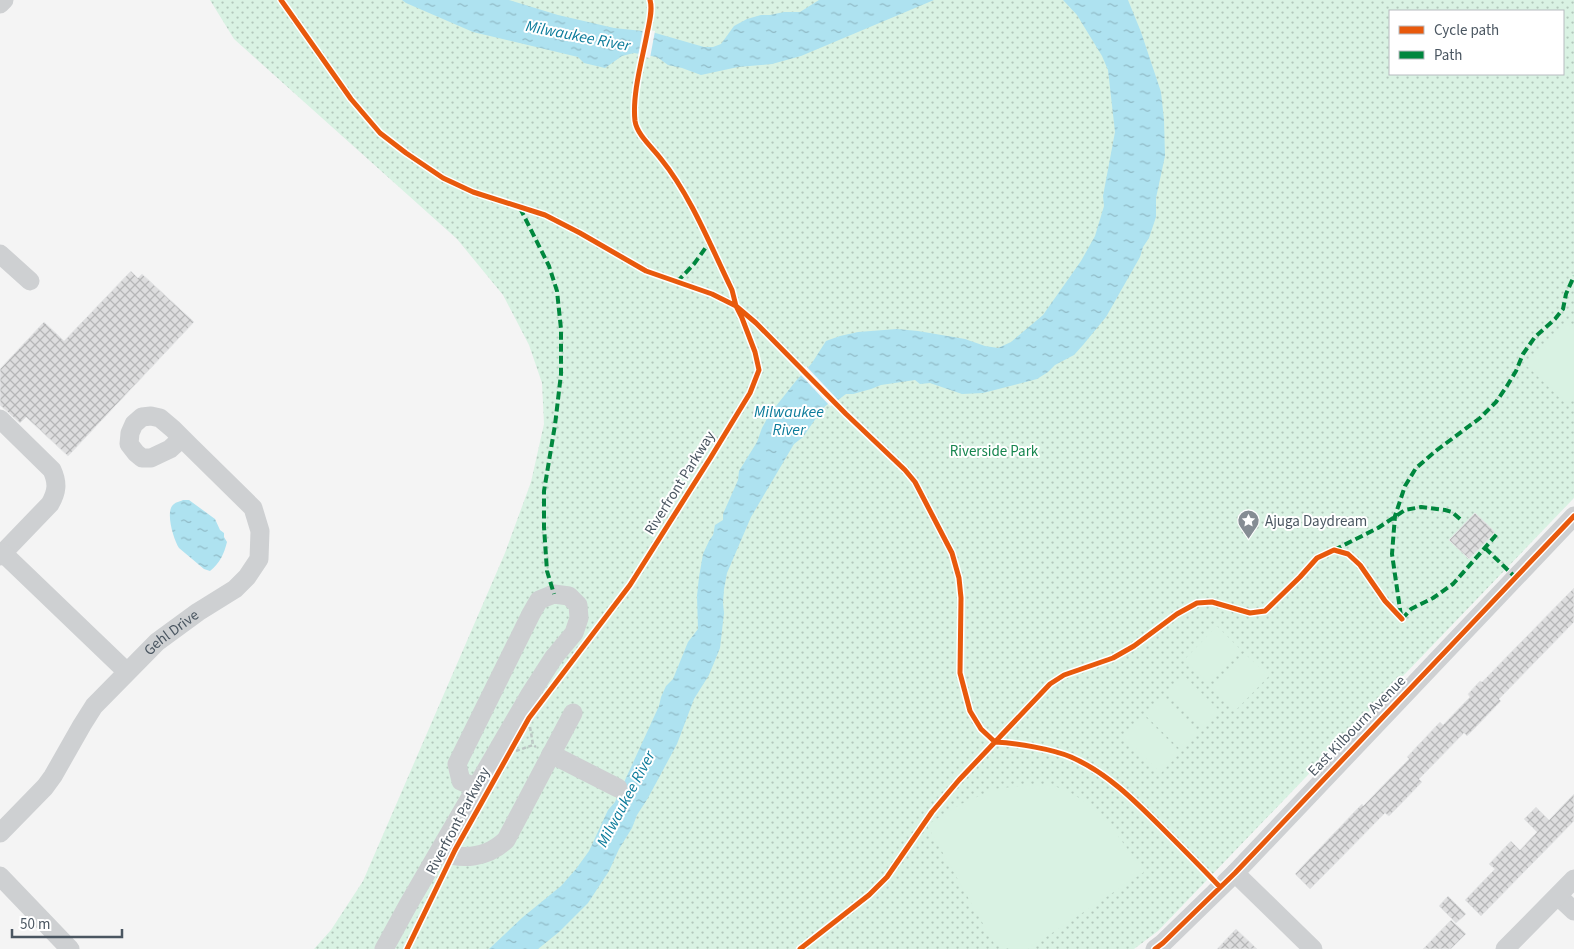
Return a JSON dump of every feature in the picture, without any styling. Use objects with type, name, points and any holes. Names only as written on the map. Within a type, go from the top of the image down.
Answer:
[{"type":"street","points":[[0,4],[4,0]]},
{"type":"street","points":[[0,254],[30,282]]},
{"type":"street","points":[[0,419],[52,470],[56,479],[55,495],[50,504],[1,555],[127,672]]},
{"type":"street","name":"Gehl Drive","points":[[0,833],[45,787],[94,706],[156,642],[198,612],[236,589],[259,559],[260,530],[253,508],[182,438]]},
{"type":"street","name":"East Kilbourn Avenue","points":[[1155,949],[1235,873],[1574,516]]},
{"type":"street","points":[[384,949],[408,905],[477,788],[529,696],[554,657],[574,633],[579,618],[578,605],[569,596],[554,594],[540,600],[531,614],[457,764],[461,781],[477,788]]},
{"type":"street","points":[[439,852],[452,856],[469,857],[489,852],[499,847],[510,834],[573,713]]},
{"type":"street","points":[[551,754],[618,788]]},
{"type":"street","points":[[1235,873],[1313,949]]},
{"type":"street","points":[[0,876],[70,949]]},
{"type":"street","points":[[1505,949],[1574,879]]},
{"type":"street","points":[[1558,896],[1574,911]]},
{"type":"path","points":[[522,730],[526,723]]},
{"type":"path","points":[[510,752],[514,744]]},
{"type":"green space","name":"Riverside Park","points":[[210,0],[1574,0],[1574,498],[1158,931],[1134,949],[314,949],[331,930],[363,881],[505,553],[531,482],[544,424],[542,383],[529,345],[503,295],[457,239],[234,39]]},
{"type":"green space","points":[[1569,322],[1574,327],[1574,395],[1565,403],[1526,365]]},
{"type":"green space","points":[[1217,626],[1241,650],[1209,683],[1184,660]]},
{"type":"green space","points":[[1244,653],[1269,676],[1236,710],[1212,686]]},
{"type":"green space","points":[[1183,675],[1220,711],[1203,729],[1166,692]]},
{"type":"green space","points":[[1162,696],[1199,733],[1182,751],[1144,714]]},
{"type":"green space","points":[[1141,718],[1178,755],[1161,773],[1123,736]]},
{"type":"green space","points":[[1028,785],[1056,787],[1073,794],[1085,802],[1108,823],[1144,872],[1028,949],[1010,949],[995,945],[927,825],[961,804],[995,789]]},
{"type":"water","points":[[402,0],[509,0],[558,15],[614,28],[652,32],[704,47],[713,47],[721,44],[734,26],[747,19],[761,15],[800,12],[819,0],[934,0],[801,56],[772,64],[738,67],[701,75],[668,65],[657,57],[634,53],[622,56],[605,68],[584,63],[578,57],[473,32]]},
{"type":"water","name":"Milwaukee River","points":[[1063,0],[1128,0],[1161,92],[1165,156],[1156,198],[1156,217],[1140,257],[1106,317],[1074,355],[1055,365],[1037,379],[983,393],[962,394],[930,383],[920,384],[915,380],[881,385],[853,394],[846,394],[823,408],[803,437],[794,444],[751,517],[727,573],[724,589],[724,613],[720,648],[709,675],[694,699],[677,744],[637,815],[609,871],[588,903],[559,932],[538,949],[489,949],[523,917],[561,886],[589,851],[608,810],[615,802],[659,706],[666,686],[673,679],[688,642],[698,629],[697,596],[703,554],[713,535],[715,525],[723,520],[723,514],[738,480],[739,471],[757,442],[769,415],[812,363],[826,341],[858,332],[897,329],[965,339],[998,348],[1011,342],[1043,315],[1081,261],[1095,236],[1104,206],[1103,196],[1115,132],[1108,70],[1102,56],[1077,15]]},
{"type":"water","points":[[183,500],[189,500],[215,519],[220,530],[224,533],[227,542],[219,561],[210,571],[204,569],[179,548],[175,539],[171,527],[170,510],[174,504]]},
{"type":"pier","points":[[643,29],[655,31],[650,58],[638,56]]},
{"type":"pier","points":[[806,366],[840,402],[830,406],[799,373]]},
{"type":"building","points":[[131,271],[138,278],[142,274],[194,322],[68,456],[26,417],[20,423],[0,405],[0,369],[44,322],[64,341]]},
{"type":"building","points":[[1475,513],[1495,532],[1469,559],[1449,540]]},
{"type":"building","points":[[1574,588],[1574,622],[1499,699],[1501,701],[1467,736],[1464,733],[1419,779],[1422,782],[1389,816],[1385,813],[1310,889],[1295,874],[1362,804],[1363,806],[1409,759],[1407,757],[1440,722],[1443,725],[1470,697],[1468,694],[1480,681],[1482,682]]},
{"type":"building","points":[[1574,794],[1574,821],[1481,916],[1465,900],[1495,869],[1489,864],[1511,841],[1520,850],[1537,832],[1524,819],[1536,807],[1549,820]]},
{"type":"building","points":[[1448,896],[1466,914],[1456,923],[1439,906]]},
{"type":"building","points":[[1451,920],[1466,934],[1451,949],[1423,949]]},
{"type":"building","points":[[1236,929],[1257,949],[1217,949]]},
{"type":"marked path","points":[[520,208],[549,266],[557,291],[561,329],[561,374],[544,491],[547,571],[554,594]]},
{"type":"marked path","points":[[677,282],[694,264],[709,243]]},
{"type":"marked path","points":[[1401,616],[1392,554],[1395,516],[1405,486],[1416,468],[1480,418],[1496,402],[1516,371],[1523,354],[1535,337],[1563,309],[1566,294],[1574,276]]},
{"type":"marked path","points":[[1334,550],[1378,528],[1405,510],[1421,507],[1445,510],[1452,512],[1460,519]]},
{"type":"marked path","points":[[1402,619],[1411,609],[1433,598],[1453,584],[1497,534]]},
{"type":"marked path","points":[[1485,548],[1515,577]]},
{"type":"cycle path","points":[[281,0],[351,99],[380,133],[406,153],[443,178],[473,192],[545,215],[646,271],[712,294],[736,306],[756,323],[915,482],[952,553],[959,578],[961,598],[960,673],[970,711],[981,729],[995,742],[1054,751],[1071,757],[1096,770],[1140,807],[1220,887]]},
{"type":"cycle path","name":"Riverfront Parkway","points":[[407,949],[455,850],[529,718],[630,585],[750,393],[759,370],[755,352],[736,306],[732,290],[700,222],[672,173],[636,126],[635,100],[650,17],[650,0]]},
{"type":"cycle path","points":[[1155,949],[1235,873],[1574,516]]},
{"type":"cycle path","points":[[800,949],[869,895],[887,877],[932,812],[959,780],[1050,684],[1064,675],[1113,658],[1134,646],[1177,614],[1197,603],[1212,602],[1250,613],[1265,611],[1317,558],[1334,550],[1348,554],[1360,565],[1385,601],[1402,619]]},
{"type":"place","name":"Ajuga Daydream","points":[[1249,540]]}]
